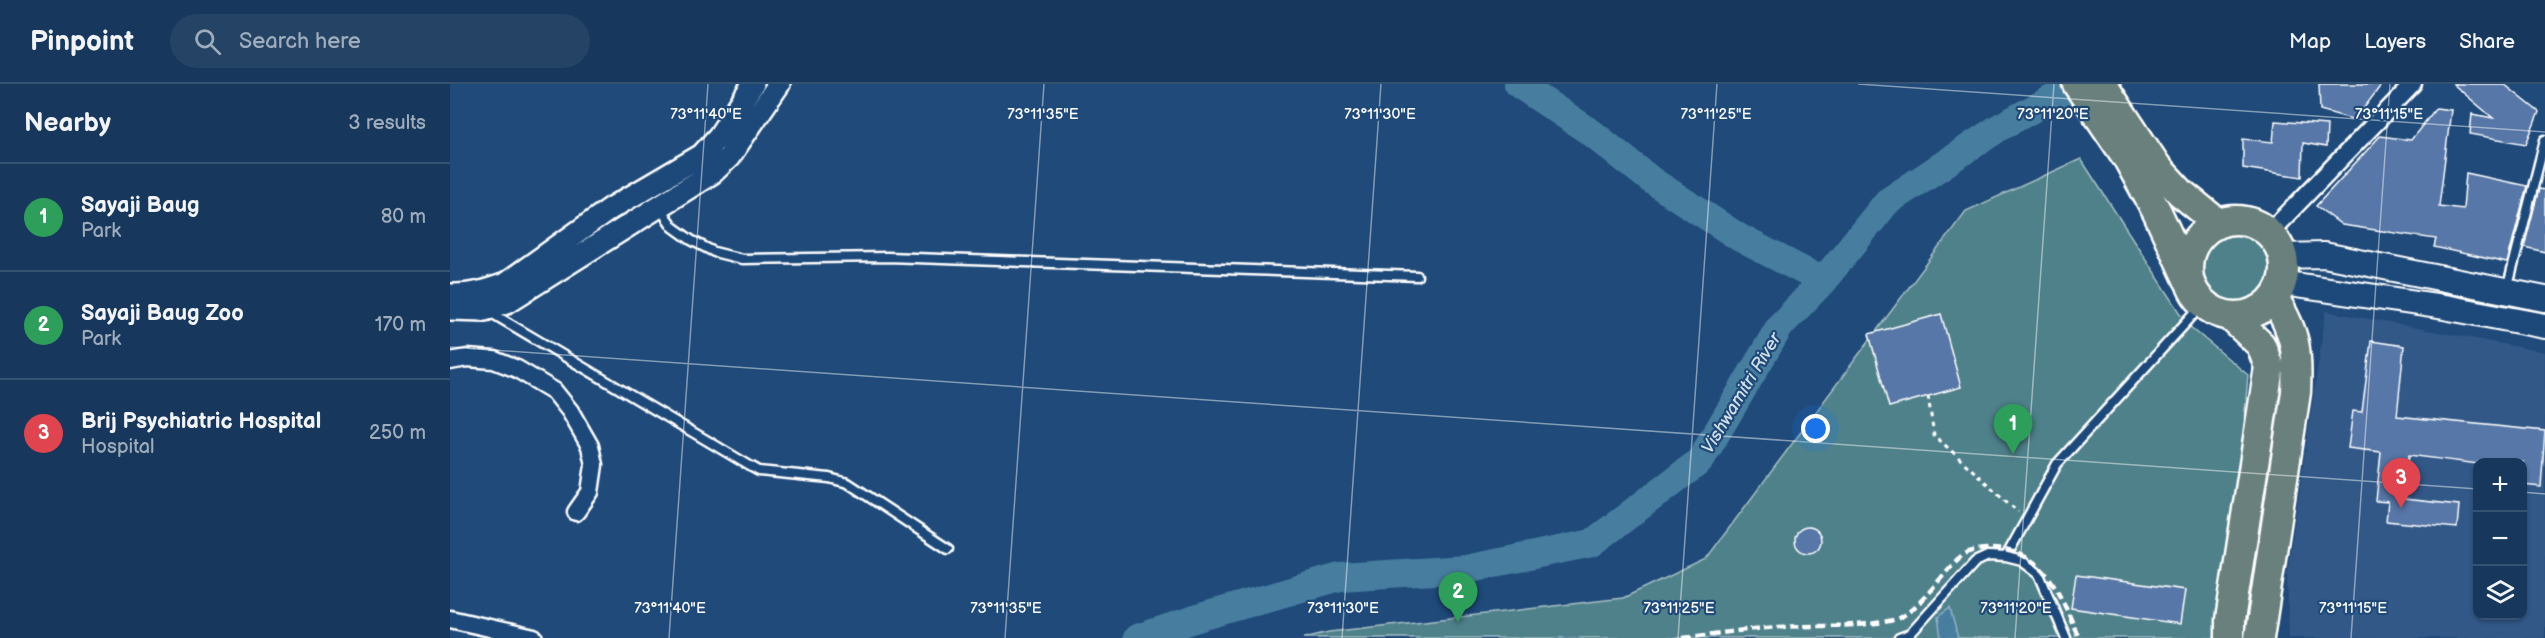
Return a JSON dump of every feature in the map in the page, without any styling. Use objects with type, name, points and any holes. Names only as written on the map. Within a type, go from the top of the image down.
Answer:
[{"type":"highway","points":[[2077,84],[2135,153],[2157,167],[2181,193],[2218,223]]},
{"type":"highway","points":[[2102,84],[2135,153],[2157,212],[2196,292],[2216,312],[2230,316],[2247,315],[2262,309],[2277,268]]},
{"type":"highway","points":[[2196,292],[2187,267],[2193,247],[2206,230],[2218,223],[2232,220],[2258,225],[2277,268],[2295,344],[2297,365],[2296,392],[2259,638]]},
{"type":"highway","points":[[2230,316],[2261,345],[2269,367],[2230,620],[2230,638]]},
{"type":"main road","points":[[2277,268],[2325,255],[2545,299]]},
{"type":"main road","points":[[2277,268],[2444,308],[2545,326]]},
{"type":"street","points":[[455,300],[485,310],[507,302],[712,172],[718,153],[753,84]]},
{"type":"street","points":[[455,300],[505,284],[610,209],[702,155],[718,153],[751,129],[779,84]]},
{"type":"street","points":[[2277,268],[2413,84]]},
{"type":"street","points":[[450,361],[467,358],[494,360],[517,369],[554,391],[570,411],[590,446],[594,465],[590,492],[576,512]]},
{"type":"street","points":[[450,619],[534,638]]},
{"type":"lane","points":[[2507,291],[2545,140]]},
{"type":"lane","points":[[659,206],[673,227],[691,240],[714,252],[742,258],[887,257],[1417,276]]},
{"type":"lane","points":[[2006,557],[2057,464],[2133,380],[2196,292]]},
{"type":"lane","points":[[485,310],[759,471],[829,478],[848,483],[948,549]]},
{"type":"lane","points":[[1899,638],[1910,636],[1975,562],[1988,556],[2022,561],[2039,574],[2066,638]]},
{"type":"path","points":[[1928,396],[1934,435],[2026,520]]},
{"type":"shaded area","points":[[2326,311],[2545,352],[2545,638],[2289,638],[2287,574]]},
{"type":"shaded area","points":[[1950,608],[1958,638],[1941,638],[1938,617]]},
{"type":"green space","points":[[2081,159],[2189,326],[2248,375],[2235,533],[2220,638],[1304,638],[1329,632],[1623,598],[1706,559],[1966,211]]},
{"type":"green space","points":[[2234,232],[2247,235],[2259,242],[2266,254],[2269,267],[2266,280],[2259,292],[2247,299],[2234,302],[2221,299],[2209,292],[2202,280],[2199,267],[2202,254],[2209,242],[2221,235]]},
{"type":"building","points":[[2319,84],[2382,84],[2355,120],[2320,110]]},
{"type":"building","points":[[2453,84],[2504,84],[2539,112],[2526,144],[2470,134],[2472,114],[2493,118]]},
{"type":"building","points":[[2436,108],[2451,110],[2439,206],[2463,209],[2466,173],[2527,186],[2507,263],[2434,247],[2436,239],[2342,225],[2316,206],[2380,136],[2411,140]]},
{"type":"building","points":[[2275,121],[2327,125],[2326,147],[2303,143],[2302,177],[2243,168],[2243,139],[2273,142]]},
{"type":"building","points":[[2539,189],[2545,190],[2545,252],[2524,247]]},
{"type":"building","points":[[1941,314],[1961,387],[1889,407],[1869,334]]},
{"type":"building","points":[[2371,341],[2404,346],[2397,416],[2545,431],[2541,487],[2527,485],[2527,458],[2473,458],[2473,463],[2409,455],[2404,499],[2459,505],[2457,528],[2386,521],[2388,502],[2376,501],[2381,452],[2348,448],[2353,411],[2362,412]]},
{"type":"building","points":[[1808,527],[1817,531],[1821,540],[1817,549],[1808,553],[1799,549],[1795,540],[1799,531]]},
{"type":"building","points":[[2076,575],[2185,590],[2180,624],[2071,608]]},
{"type":"waterway","points":[[1518,84],[1592,133],[1651,180],[1740,238],[1823,281]]},
{"type":"waterway","name":"Vishwamitri River","points":[[1137,638],[1340,577],[1466,569],[1592,543],[1700,461],[1780,326],[1823,281],[1887,202],[2000,127],[2079,84]]},
{"type":"railway","points":[[1683,638],[1767,628],[1851,625],[1893,620],[1920,602],[1962,556],[1982,549],[2009,551],[2038,565],[2057,590],[2079,638]]},
{"type":"place","name":"Sayaji Baug","points":[[2013,454]]},
{"type":"place","name":"Brij Psychiatric Hospital","points":[[2401,508]]},
{"type":"place","name":"Sayaji Baug Zoo","points":[[1458,622]]}]
